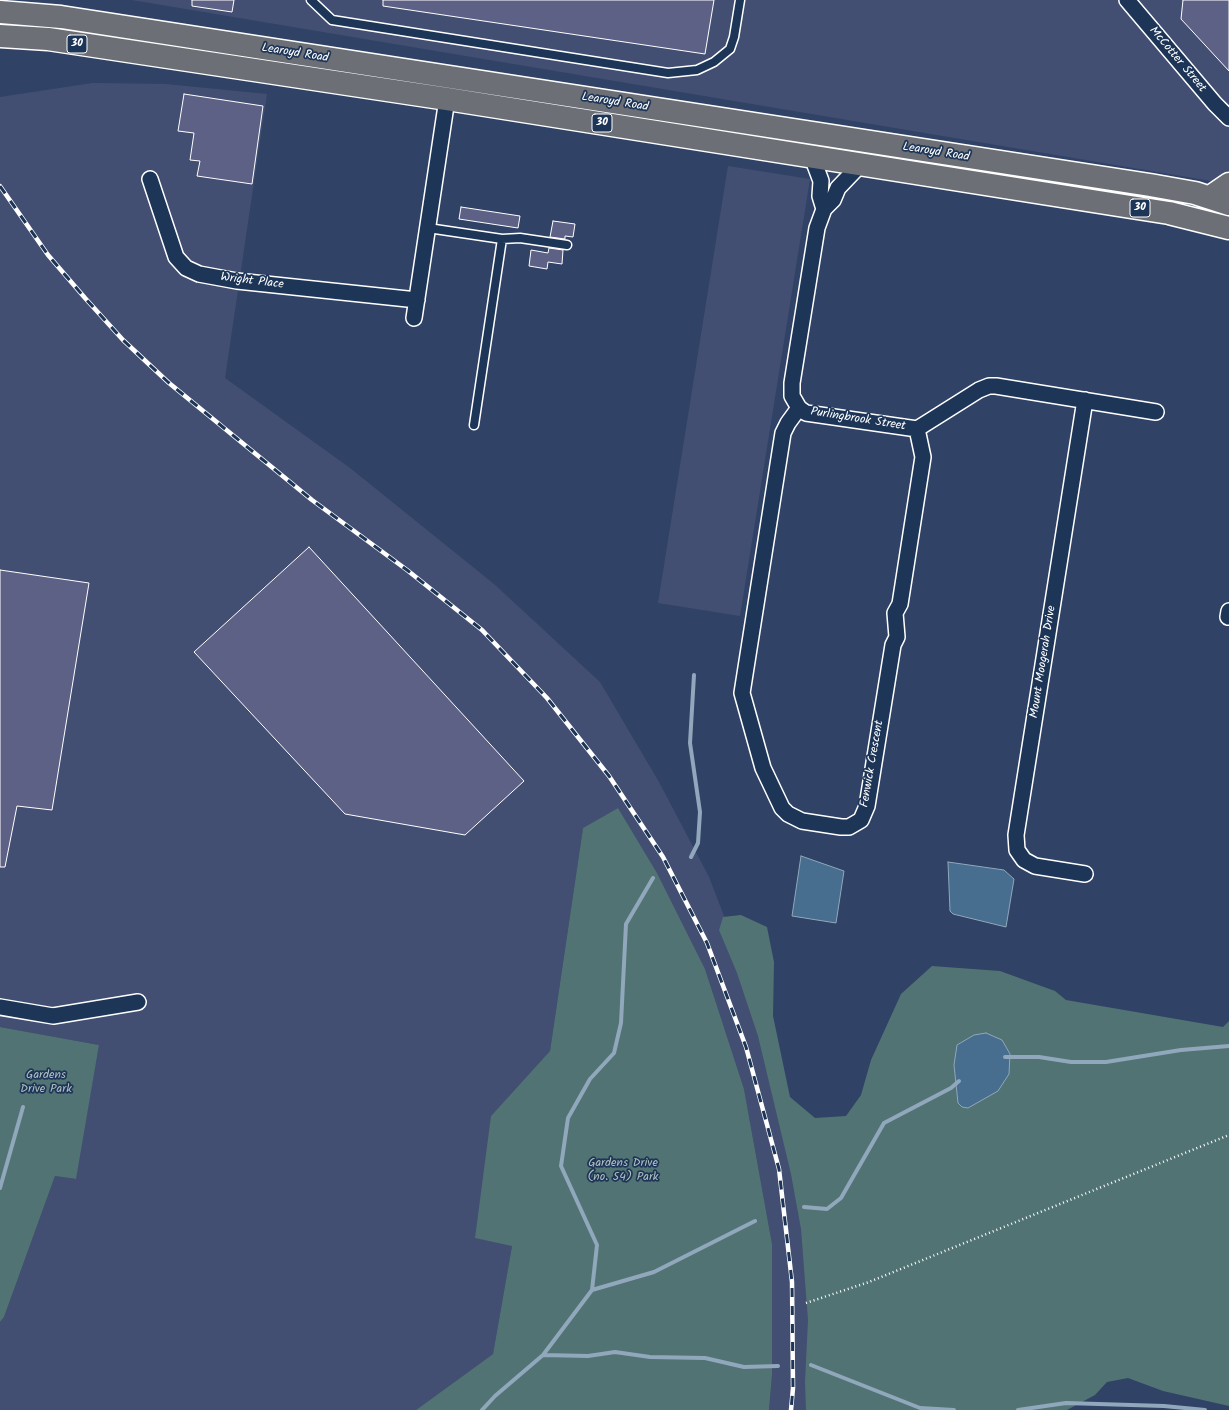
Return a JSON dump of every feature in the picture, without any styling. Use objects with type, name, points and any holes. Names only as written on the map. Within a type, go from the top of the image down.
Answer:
[{"type":"main road","name":"Learoyd Road","points":[[0,12],[67,18],[1150,185],[1219,201]]},
{"type":"main road","name":"Learoyd Road","points":[[0,36],[48,39],[446,98],[860,165],[1118,204],[1169,213],[1229,228]]},
{"type":"main road","points":[[1219,201],[1229,184]]},
{"type":"street","name":"McCotter Street","points":[[1127,0],[1215,104],[1229,118]]},
{"type":"street","points":[[414,318],[446,98]]},
{"type":"street","points":[[812,157],[821,181],[820,196],[824,209]]},
{"type":"street","name":"Purlingbrook Street","points":[[860,165],[841,183],[833,200],[824,209],[816,228],[792,384],[792,396],[799,408],[806,413],[917,429],[979,390],[989,386],[1005,386],[1156,412]]},
{"type":"street","name":"Wright Place","points":[[150,179],[176,257],[186,268],[199,274],[237,281],[417,300]]},
{"type":"street","name":"Mount Moogerah Drive","points":[[1085,400],[1016,835],[1017,850],[1024,860],[1035,866],[1085,874]]},
{"type":"street","name":"Fenwick Crescent","points":[[799,408],[783,432],[742,693],[762,768],[782,808],[788,814],[802,821],[849,827],[856,824],[865,814],[894,644],[897,638],[895,613],[900,604],[923,457],[917,429]]},
{"type":"street","points":[[1228,617],[1229,611]]},
{"type":"street","points":[[0,1008],[53,1016],[138,1002]]},
{"type":"lane","points":[[311,0],[332,20],[668,73],[697,70],[714,62],[730,49],[734,37],[740,0]]},
{"type":"lane","points":[[428,228],[502,239],[520,238],[567,245]]},
{"type":"lane","points":[[474,425],[502,239]]},
{"type":"path","points":[[806,1303],[869,1282],[1229,1135]]},
{"type":"shaded area","points":[[132,0],[1229,0],[1229,184]]},
{"type":"shaded area","points":[[93,83],[165,84],[267,94],[225,378],[350,468],[494,584],[600,682],[659,782],[709,877],[746,973],[815,1249],[810,1410],[769,1410],[772,1375],[772,1244],[744,1089],[705,969],[657,873],[618,808],[583,828],[550,1051],[491,1116],[512,1246],[493,1354],[416,1410],[0,1410],[0,1322],[4,1317],[55,1176],[75,1179],[99,1045],[0,1027],[0,97]]},
{"type":"shaded area","points":[[728,166],[810,179],[740,616],[658,603]]},
{"type":"shaded area","points":[[801,856],[844,871],[836,923],[792,916]]},
{"type":"shaded area","points":[[948,862],[1004,870],[1014,879],[1006,927],[953,914],[950,911]]},
{"type":"shaded area","points":[[986,1033],[1002,1040],[1010,1054],[1009,1074],[998,1091],[968,1108],[962,1107],[958,1103],[954,1065],[957,1045],[974,1035]]},
{"type":"green space","name":"Gardens Drive (no. 54) Park","points":[[618,808],[657,873],[705,969],[744,1089],[772,1244],[772,1375],[769,1410],[416,1410],[493,1354],[512,1246],[475,1238],[491,1116],[550,1051],[583,828]]},
{"type":"green space","points":[[741,915],[767,927],[774,962],[773,1016],[790,1097],[815,1118],[846,1116],[861,1095],[871,1060],[901,994],[932,966],[1000,971],[1055,991],[1066,1000],[1223,1027],[1229,1021],[1229,1406],[1163,1391],[1128,1378],[1107,1382],[1095,1395],[1067,1410],[806,1410],[805,1382],[808,1320],[801,1229],[791,1174],[758,1036],[737,973],[719,930],[723,917]]},
{"type":"green space","name":"Gardens Drive Park","points":[[0,1027],[99,1045],[76,1179],[55,1176],[4,1317],[0,1322]]},
{"type":"building","points":[[192,0],[234,0],[232,12],[192,6]]},
{"type":"building","points":[[383,0],[714,0],[705,54],[383,6]]},
{"type":"building","points":[[1183,0],[1229,0],[1229,71],[1181,19]]},
{"type":"building","points":[[184,94],[263,106],[252,184],[197,176],[200,161],[190,160],[194,133],[178,131]]},
{"type":"building","points":[[461,207],[520,216],[518,228],[459,219]]},
{"type":"building","points":[[553,221],[575,224],[573,237],[565,236],[565,239],[550,237]]},
{"type":"building","points":[[549,248],[563,250],[562,264],[548,262],[547,269],[529,266],[531,250],[548,253]]},
{"type":"building","points":[[309,547],[524,781],[465,835],[345,814],[194,652]]},
{"type":"building","points":[[0,570],[89,583],[52,810],[17,806],[5,867],[0,867]]},
{"type":"waterway","points":[[691,857],[698,843],[700,812],[690,743],[694,675]]},
{"type":"waterway","points":[[592,1290],[597,1245],[561,1166],[568,1118],[590,1079],[614,1053],[621,1023],[626,924],[653,878]]},
{"type":"waterway","points":[[1005,1057],[1039,1057],[1071,1062],[1106,1062],[1181,1050],[1229,1046]]},
{"type":"waterway","points":[[804,1207],[827,1209],[841,1198],[884,1123],[951,1088],[959,1081]]},
{"type":"waterway","points":[[0,1188],[23,1107]]},
{"type":"waterway","points":[[482,1410],[495,1396],[543,1355],[592,1290],[654,1272],[755,1221]]},
{"type":"waterway","points":[[543,1355],[588,1356],[615,1352],[650,1357],[705,1358],[744,1367],[778,1366]]},
{"type":"waterway","points":[[811,1365],[920,1408],[954,1410]]},
{"type":"waterway","points":[[1018,1410],[1066,1403],[1164,1406],[1205,1410]]},
{"type":"railway","points":[[0,186],[48,255],[123,340],[169,383],[312,500],[407,570],[482,630],[547,698],[609,776],[663,857],[707,943],[746,1047],[779,1169],[792,1282],[793,1388],[791,1410]]}]
